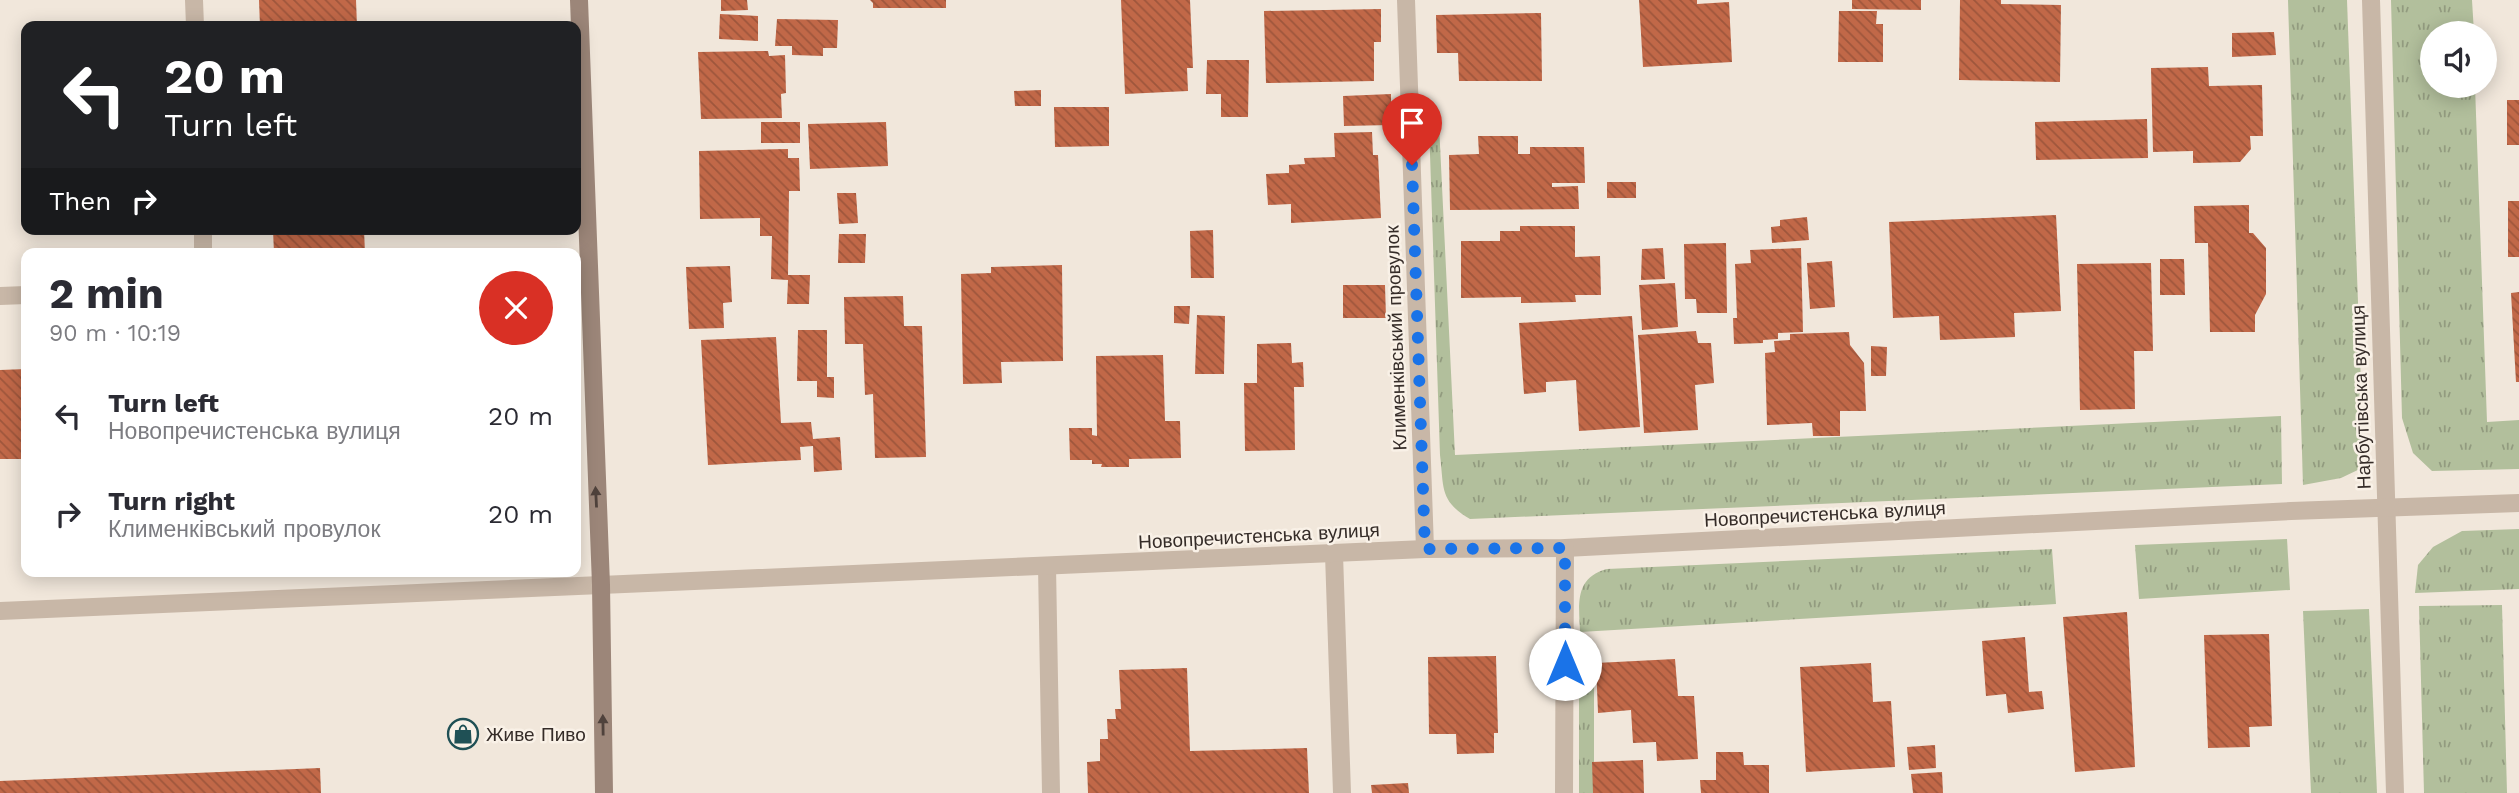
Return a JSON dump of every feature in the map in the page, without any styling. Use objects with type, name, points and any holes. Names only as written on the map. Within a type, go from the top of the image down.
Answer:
[{"type":"main road","points":[[579,0],[580,21]]},
{"type":"main road","points":[[581,53],[601,585],[604,793]]},
{"type":"street","points":[[194,0],[195,21]]},
{"type":"street","name":"Клименківський провулок","points":[[1406,0],[1425,549]]},
{"type":"street","name":"Нарбутівська вулиця","points":[[2371,0],[2395,793]]},
{"type":"street","points":[[0,296],[21,295]]},
{"type":"street","name":"Новопречистенська вулиця","points":[[0,611],[1425,549],[1565,548],[2291,511],[2519,503]]},
{"type":"street","points":[[1564,793],[1565,548]]},
{"type":"street","points":[[1334,554],[1342,793]]},
{"type":"street","points":[[1047,566],[1051,793]]},
{"type":"green space","points":[[2288,0],[2347,0],[2364,467],[2341,478],[2303,485]]},
{"type":"green space","points":[[2391,0],[2472,0],[2473,21],[2420,21],[2420,98],[2475,98],[2487,422],[2519,420],[2519,469],[2432,471],[2413,453],[2402,418]]},
{"type":"green space","points":[[1429,124],[1439,124],[1455,455],[2281,416],[2282,484],[1470,519],[1448,499],[1442,476]]},
{"type":"green space","points":[[2519,529],[2519,589],[2415,593],[2418,565],[2433,547],[2462,531]]},
{"type":"green space","points":[[2287,539],[2290,590],[2139,599],[2135,545]]},
{"type":"green space","points":[[2052,549],[2056,604],[1580,632],[1579,602],[1584,586],[1596,573],[1607,569]]},
{"type":"green space","points":[[2502,605],[2507,793],[2424,793],[2419,606]]},
{"type":"green space","points":[[2369,609],[2377,793],[2311,793],[2303,611]]},
{"type":"green space","points":[[1579,648],[1594,648],[1594,793],[1579,793]]},
{"type":"building","points":[[259,0],[356,0],[357,21],[260,21]]},
{"type":"building","points":[[721,0],[747,0],[748,10],[721,11]]},
{"type":"building","points":[[870,0],[946,0],[946,8],[873,8]]},
{"type":"building","points":[[1121,0],[1190,0],[1193,68],[1187,68],[1188,91],[1125,94]]},
{"type":"building","points":[[1639,0],[1697,0],[1697,4],[1729,2],[1732,62],[1643,67]]},
{"type":"building","points":[[1852,0],[1921,0],[1921,10],[1852,9]]},
{"type":"building","points":[[1960,0],[2061,5],[2060,82],[1959,80]]},
{"type":"building","points":[[1381,9],[1381,42],[1374,42],[1374,81],[1266,83],[1264,11]]},
{"type":"building","points":[[1839,11],[1877,11],[1876,24],[1883,24],[1883,62],[1838,62]]},
{"type":"building","points":[[1541,13],[1542,81],[1459,81],[1458,53],[1437,53],[1436,15]]},
{"type":"building","points":[[720,14],[758,16],[758,41],[719,39]]},
{"type":"building","points":[[777,19],[838,20],[837,48],[823,48],[823,56],[792,55],[792,46],[775,46]]},
{"type":"building","points":[[2274,32],[2276,55],[2232,57],[2232,33]]},
{"type":"building","points":[[768,51],[769,56],[785,55],[786,93],[781,94],[782,118],[701,119],[698,52]]},
{"type":"building","points":[[1207,60],[1249,60],[1248,117],[1221,117],[1221,94],[1206,94]]},
{"type":"building","points":[[2208,67],[2209,86],[2262,85],[2263,136],[2250,136],[2251,149],[2240,162],[2193,163],[2193,151],[2153,152],[2151,68]]},
{"type":"building","points":[[1041,90],[1041,106],[1015,106],[1014,91]]},
{"type":"building","points":[[1391,94],[1391,125],[1344,126],[1343,96]]},
{"type":"building","points":[[2507,100],[2519,100],[2519,145],[2507,145]]},
{"type":"building","points":[[1054,107],[1109,107],[1109,146],[1055,147]]},
{"type":"building","points":[[2147,119],[2148,158],[2036,160],[2035,122]]},
{"type":"building","points":[[761,122],[800,122],[800,143],[761,143]]},
{"type":"building","points":[[886,122],[888,166],[810,169],[808,124]]},
{"type":"building","points":[[1372,132],[1373,155],[1378,155],[1381,218],[1291,223],[1291,204],[1268,205],[1266,174],[1289,173],[1289,165],[1305,164],[1304,158],[1335,157],[1334,133]]},
{"type":"building","points":[[1478,136],[1518,136],[1518,154],[1530,154],[1530,147],[1584,147],[1585,183],[1552,183],[1552,187],[1578,186],[1579,209],[1450,210],[1449,155],[1479,154]]},
{"type":"building","points":[[788,149],[788,158],[799,158],[800,191],[789,191],[788,275],[810,275],[809,304],[787,304],[788,280],[771,279],[772,236],[760,236],[760,218],[700,219],[699,151]]},
{"type":"building","points":[[1607,182],[1636,182],[1636,198],[1607,198]]},
{"type":"building","points":[[837,193],[856,193],[858,223],[839,224]]},
{"type":"building","points":[[2508,201],[2519,201],[2519,257],[2508,257]]},
{"type":"building","points":[[2249,205],[2249,233],[2253,233],[2266,248],[2266,294],[2255,315],[2255,332],[2210,332],[2208,243],[2195,243],[2194,206]]},
{"type":"building","points":[[2056,215],[2061,311],[2014,313],[2015,337],[1940,340],[1939,316],[1893,318],[1889,222]]},
{"type":"building","points":[[1807,217],[1809,240],[1772,243],[1771,227],[1780,226],[1780,220]]},
{"type":"building","points":[[1520,226],[1575,226],[1575,257],[1600,256],[1601,295],[1575,295],[1576,302],[1521,303],[1521,297],[1461,298],[1461,241],[1500,241],[1500,231],[1520,231]]},
{"type":"building","points":[[1213,230],[1214,278],[1191,278],[1190,231]]},
{"type":"building","points":[[839,234],[866,234],[865,263],[838,263]]},
{"type":"building","points":[[273,235],[364,235],[365,248],[274,248]]},
{"type":"building","points":[[1726,243],[1727,313],[1697,313],[1696,299],[1685,299],[1684,244]]},
{"type":"building","points":[[1663,248],[1665,279],[1641,280],[1642,249]]},
{"type":"building","points":[[1801,248],[1803,332],[1778,333],[1778,339],[1763,340],[1763,343],[1734,344],[1733,318],[1737,318],[1735,264],[1751,263],[1750,250]]},
{"type":"building","points":[[2160,259],[2184,259],[2185,295],[2160,295]]},
{"type":"building","points":[[1832,261],[1835,307],[1810,309],[1807,263]]},
{"type":"building","points":[[2151,263],[2153,351],[2134,351],[2135,409],[2080,410],[2077,264]]},
{"type":"building","points":[[1062,265],[1063,361],[1001,362],[1002,383],[963,384],[961,274],[991,273],[991,267]]},
{"type":"building","points":[[730,266],[732,302],[723,303],[724,328],[689,329],[686,267]]},
{"type":"building","points":[[1675,283],[1678,327],[1642,330],[1639,285]]},
{"type":"building","points":[[1343,285],[1385,285],[1386,318],[1343,318]]},
{"type":"building","points":[[2519,292],[2519,382],[2516,382],[2511,293]]},
{"type":"building","points":[[903,296],[904,326],[922,326],[926,457],[875,458],[873,394],[865,395],[863,344],[845,344],[844,297]]},
{"type":"building","points":[[1174,306],[1190,306],[1189,324],[1174,323]]},
{"type":"building","points":[[1197,315],[1225,316],[1224,374],[1195,374]]},
{"type":"building","points":[[1632,316],[1640,427],[1579,431],[1576,380],[1546,382],[1546,392],[1524,394],[1519,323]]},
{"type":"building","points":[[798,330],[827,330],[827,377],[834,377],[834,398],[817,397],[817,381],[797,381]]},
{"type":"building","points":[[1696,331],[1698,343],[1711,343],[1714,383],[1695,385],[1698,430],[1644,433],[1638,335]]},
{"type":"building","points":[[1849,332],[1850,345],[1864,363],[1866,411],[1840,411],[1840,436],[1813,436],[1812,423],[1767,425],[1765,353],[1775,352],[1774,341],[1790,340],[1790,334]]},
{"type":"building","points":[[776,337],[781,423],[811,422],[813,439],[840,437],[842,470],[814,472],[813,446],[800,447],[801,460],[708,465],[701,340]]},
{"type":"building","points":[[1291,343],[1292,363],[1303,362],[1304,387],[1294,387],[1295,450],[1245,451],[1244,383],[1257,383],[1257,344]]},
{"type":"building","points":[[1871,346],[1887,347],[1886,376],[1871,376]]},
{"type":"building","points":[[1163,355],[1165,421],[1180,421],[1181,458],[1129,459],[1129,467],[1101,467],[1102,464],[1092,464],[1092,460],[1070,460],[1069,428],[1092,428],[1092,435],[1097,436],[1096,356]]},
{"type":"building","points":[[21,369],[21,459],[0,459],[0,370]]},
{"type":"building","points":[[2127,612],[2135,767],[2075,772],[2063,617]]},
{"type":"building","points":[[2269,634],[2272,726],[2249,727],[2250,747],[2208,748],[2204,635]]},
{"type":"building","points":[[2025,637],[2029,692],[2042,691],[2044,709],[2008,713],[2006,694],[1986,696],[1982,641]]},
{"type":"building","points":[[1496,656],[1498,733],[1494,733],[1494,753],[1457,754],[1456,734],[1429,734],[1428,657]]},
{"type":"building","points":[[1675,659],[1678,696],[1694,696],[1698,759],[1657,761],[1656,742],[1633,743],[1631,710],[1598,713],[1596,663]]},
{"type":"building","points":[[1871,663],[1873,702],[1891,701],[1895,767],[1806,772],[1800,667]]},
{"type":"building","points":[[1187,668],[1190,751],[1307,748],[1309,793],[1088,793],[1087,762],[1100,761],[1100,739],[1108,739],[1107,719],[1116,719],[1115,709],[1121,709],[1119,670]]},
{"type":"building","points":[[1935,745],[1936,768],[1909,770],[1907,747]]},
{"type":"building","points":[[1716,752],[1743,752],[1744,765],[1769,765],[1769,793],[1701,793],[1700,780],[1716,780]]},
{"type":"building","points":[[1643,760],[1644,793],[1593,793],[1592,762]]},
{"type":"building","points":[[320,768],[321,793],[0,793],[0,781]]},
{"type":"building","points":[[1942,772],[1943,793],[1913,793],[1911,774]]},
{"type":"building","points":[[1408,783],[1409,793],[1372,793],[1371,785]]},
{"type":"place","name":"Живе Пиво","points":[[463,734]]},
{"type":"route","points":[[1412,165],[1425,549],[1565,548],[1565,664]]}]
